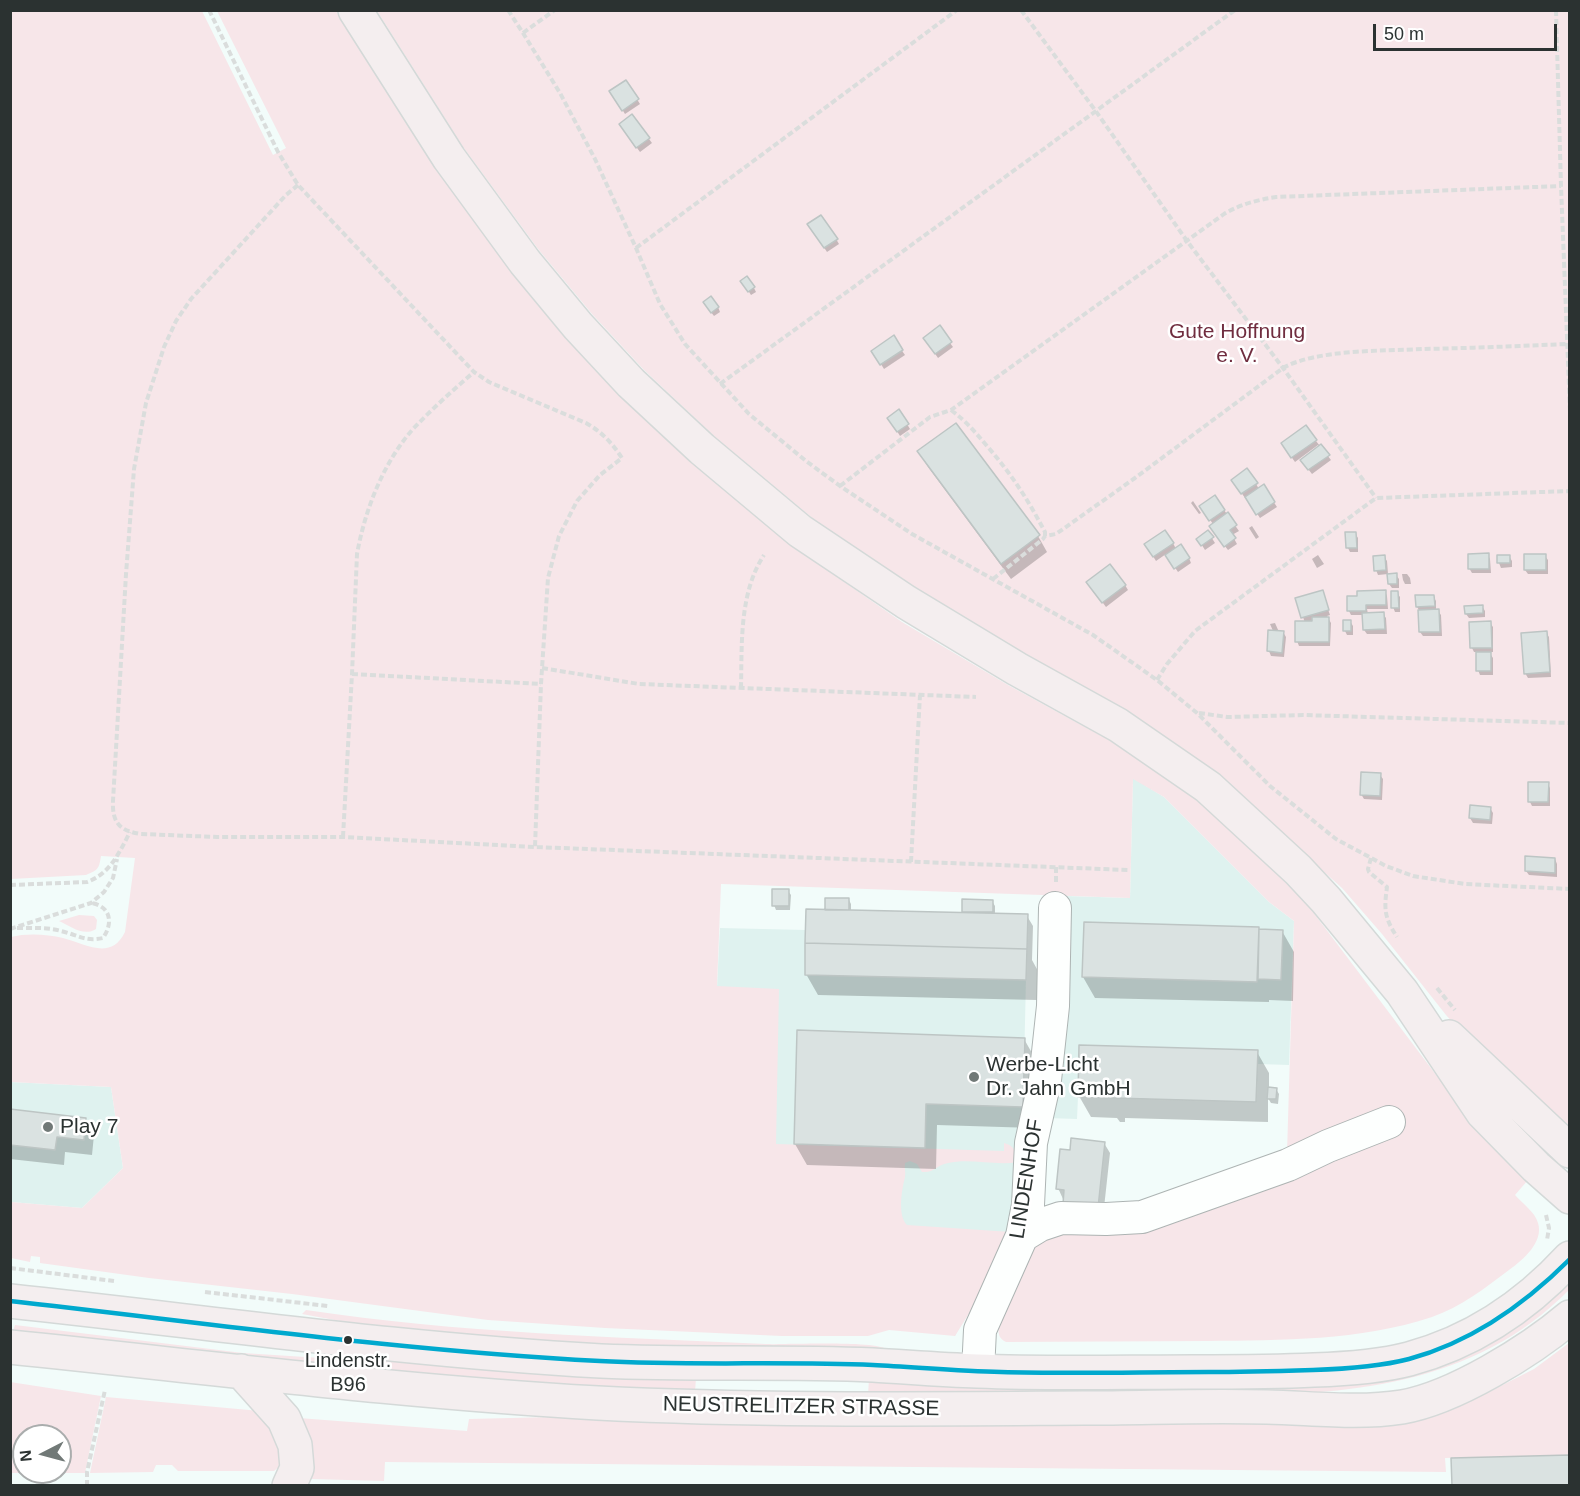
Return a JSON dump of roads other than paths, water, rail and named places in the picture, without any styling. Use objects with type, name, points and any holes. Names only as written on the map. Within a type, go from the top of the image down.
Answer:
[{"type":"main road","points":[[355,10],[449,158],[525,262],[578,326],[631,383],[702,449],[800,531],[906,602],[1017,669],[1118,725],[1208,787],[1298,870],[1326,900],[1402,992],[1483,1113],[1536,1167],[1555,1201]]},
{"type":"main road","points":[[1402,992],[1569,1151]]},
{"type":"main road","name":"NEUSTRELITZER STRASSE","points":[[10,1301],[317,1336],[602,1361],[869,1365],[978,1371],[1265,1372],[1365,1367],[1404,1360],[1461,1340],[1511,1312],[1541,1288],[1556,1253]]},
{"type":"main road","name":"NEUSTRELITZER STRASSE","points":[[10,1347],[475,1394],[611,1403],[868,1409],[1264,1407],[1368,1410],[1404,1406],[1432,1398],[1468,1382],[1524,1351],[1569,1317]]},
{"type":"main road","points":[[241,1371],[284,1419],[295,1445],[297,1468],[289,1485]]},
{"type":"street","name":"LINDENHOF","points":[[978,1371],[980,1330],[1022,1236],[1028,1205],[1031,1143],[1045,1080],[1053,1006],[1056,908]]},
{"type":"street","points":[[1022,1236],[1040,1225],[1061,1218],[1142,1217],[1288,1165],[1328,1146],[1389,1122]]},
{"type":"place","name":"Werbe-Licht Dr. Jahn GmbH","points":[[974,1077]]},
{"type":"place","name":"Play 7","points":[[48,1127]]},
{"type":"place","name":"Lindenstr. B96","points":[[348,1340]]},
{"type":"park label","name":"Gute Hoffnung e. V.","points":[[1237,344]]}]
